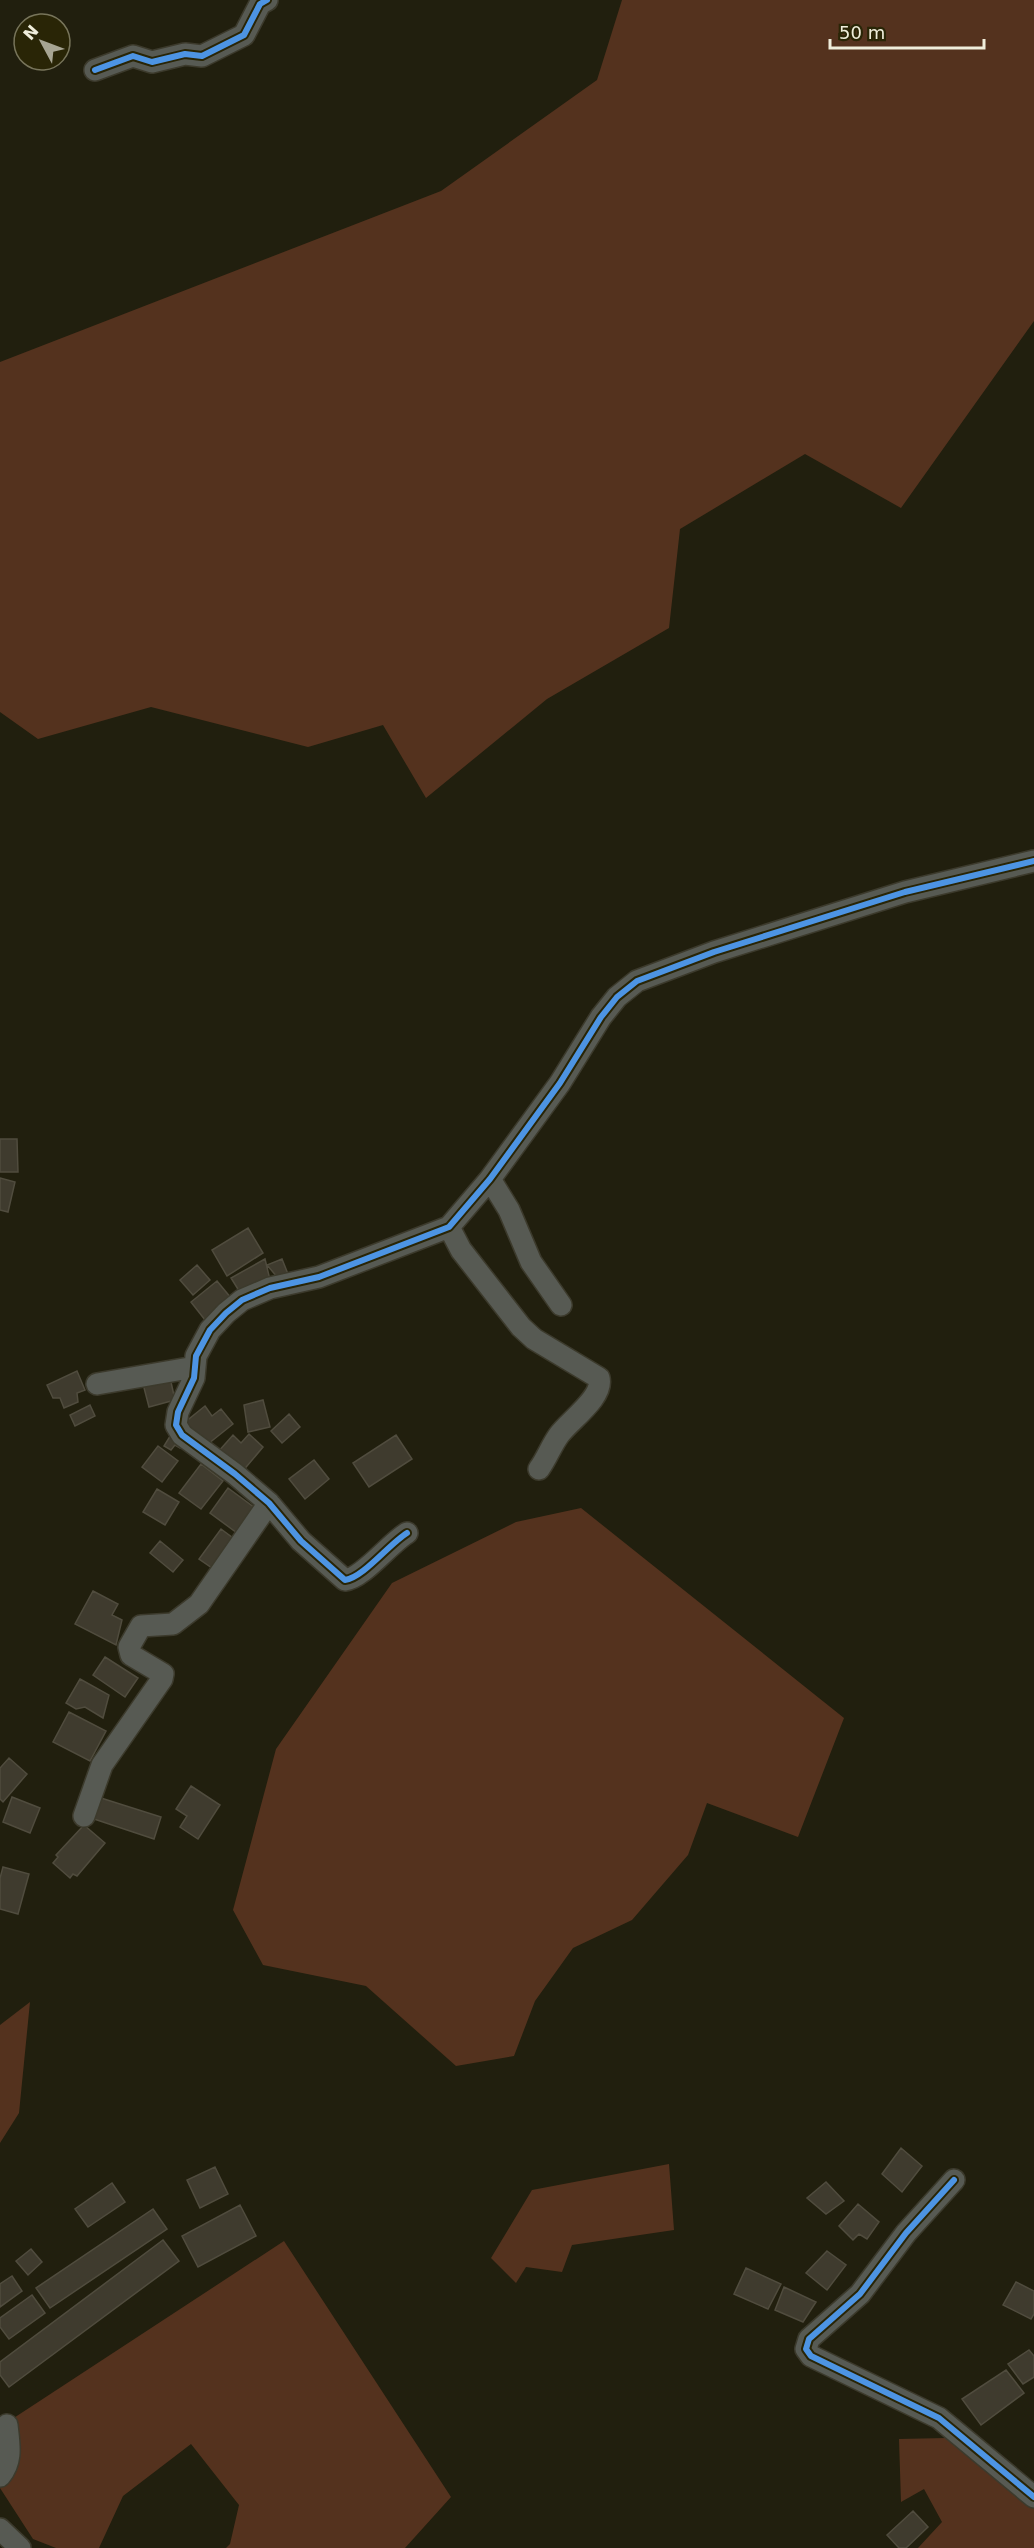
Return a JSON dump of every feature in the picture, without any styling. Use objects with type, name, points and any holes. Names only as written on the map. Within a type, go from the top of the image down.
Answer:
[{"type":"street","points":[[95,70],[133,56],[152,62],[185,54],[202,56],[244,34],[260,4],[267,0]]},
{"type":"street","points":[[407,1533],[389,1546],[359,1575],[345,1580],[301,1541],[269,1503],[236,1474],[182,1435],[176,1425],[178,1412],[194,1378],[196,1356],[210,1330],[226,1313],[243,1300],[270,1288],[320,1277],[449,1227],[490,1179],[560,1083],[601,1017],[617,997],[637,981],[714,952],[905,892],[1034,861]]},
{"type":"street","points":[[490,1179],[509,1210],[531,1262],[561,1305]]},
{"type":"street","points":[[449,1227],[461,1250],[521,1327],[534,1339],[590,1372],[600,1381],[600,1388],[588,1405],[564,1428],[539,1469]]},
{"type":"street","points":[[97,1384],[195,1367]]},
{"type":"street","points":[[84,1816],[102,1766],[162,1679],[163,1674],[130,1655],[129,1647],[136,1632],[146,1624],[173,1624],[199,1604],[269,1503]]},
{"type":"street","points":[[954,2180],[906,2233],[860,2294],[809,2339],[806,2349],[811,2356],[939,2418],[1034,2497]]},
{"type":"street","points":[[0,2476],[6,2469],[10,2452],[7,2425]]},
{"type":"street","points":[[0,2529],[20,2548]]},
{"type":"shaded area","points":[[622,0],[1034,0],[1034,321],[901,508],[805,454],[680,529],[669,628],[547,699],[426,798],[383,725],[308,747],[151,707],[38,739],[0,712],[0,362],[441,191],[597,80]]},
{"type":"shaded area","points":[[581,1508],[844,1718],[798,1837],[707,1803],[688,1855],[632,1920],[573,1948],[535,2001],[514,2056],[456,2066],[366,1986],[263,1965],[233,1910],[276,1749],[392,1583],[516,1522]]},
{"type":"shaded area","points":[[30,2002],[19,2113],[0,2143],[0,2025]]},
{"type":"shaded area","points":[[669,2164],[674,2230],[572,2245],[562,2272],[526,2267],[516,2283],[491,2258],[532,2190]]},
{"type":"shaded area","points":[[284,2241],[451,2497],[405,2548],[226,2548],[230,2544],[239,2505],[191,2444],[123,2496],[99,2548],[56,2548],[33,2539],[0,2488],[0,2427]]},
{"type":"shaded area","points":[[946,2438],[1034,2492],[1034,2548],[918,2548],[942,2522],[924,2489],[901,2502],[899,2439]]},
{"type":"building","points":[[0,1139],[17,1139],[18,1172],[0,1172]]},
{"type":"building","points":[[0,1178],[15,1182],[8,1212],[0,1210]]},
{"type":"building","points":[[248,1228],[263,1253],[227,1276],[212,1250]]},
{"type":"building","points":[[265,1259],[271,1284],[241,1294],[231,1278]]},
{"type":"building","points":[[282,1259],[288,1274],[278,1278],[267,1265]]},
{"type":"building","points":[[197,1265],[210,1280],[193,1295],[180,1280]]},
{"type":"building","points":[[217,1281],[231,1298],[205,1320],[191,1302]]},
{"type":"building","points":[[77,1371],[85,1390],[77,1393],[78,1402],[64,1408],[60,1398],[53,1398],[47,1385]]},
{"type":"building","points":[[169,1373],[175,1400],[149,1407],[142,1380]]},
{"type":"building","points":[[263,1400],[270,1427],[248,1432],[244,1405]]},
{"type":"building","points":[[90,1405],[95,1416],[75,1426],[70,1415]]},
{"type":"building","points":[[205,1406],[212,1416],[221,1409],[233,1424],[203,1448],[184,1423]]},
{"type":"building","points":[[289,1414],[300,1427],[282,1443],[271,1431]]},
{"type":"building","points":[[172,1433],[184,1441],[180,1448],[175,1445],[171,1450],[164,1446]]},
{"type":"building","points":[[249,1434],[263,1447],[242,1472],[218,1452],[233,1435],[241,1443]]},
{"type":"building","points":[[396,1435],[412,1459],[369,1487],[353,1463]]},
{"type":"building","points":[[158,1446],[178,1461],[162,1482],[142,1467]]},
{"type":"building","points":[[314,1460],[329,1479],[305,1499],[289,1479]]},
{"type":"building","points":[[201,1464],[223,1481],[201,1509],[179,1493]]},
{"type":"building","points":[[228,1488],[255,1508],[237,1533],[210,1513]]},
{"type":"building","points":[[157,1489],[179,1502],[165,1525],[143,1512]]},
{"type":"building","points":[[221,1529],[233,1538],[212,1568],[199,1559]]},
{"type":"building","points":[[160,1541],[183,1560],[173,1572],[150,1553]]},
{"type":"building","points":[[93,1591],[118,1604],[112,1615],[122,1620],[116,1645],[75,1624]]},
{"type":"building","points":[[105,1657],[138,1678],[125,1697],[93,1675]]},
{"type":"building","points":[[80,1679],[109,1695],[103,1718],[85,1707],[76,1709],[66,1703]]},
{"type":"building","points":[[69,1712],[106,1731],[90,1761],[53,1742]]},
{"type":"building","points":[[9,1758],[27,1774],[3,1802],[0,1799],[0,1768]]},
{"type":"building","points":[[191,1786],[220,1805],[198,1839],[180,1827],[187,1816],[176,1809]]},
{"type":"building","points":[[12,1797],[40,1808],[30,1833],[3,1822]]},
{"type":"building","points":[[101,1798],[161,1817],[154,1839],[94,1819]]},
{"type":"building","points":[[84,1825],[105,1843],[77,1876],[73,1874],[70,1878],[53,1863],[58,1857],[56,1855]]},
{"type":"building","points":[[3,1867],[29,1874],[18,1914],[0,1909],[0,1878]]},
{"type":"building","points":[[901,2148],[922,2166],[902,2192],[882,2174]]},
{"type":"building","points":[[215,2167],[228,2194],[200,2208],[187,2180]]},
{"type":"building","points":[[826,2182],[844,2201],[826,2214],[807,2198]]},
{"type":"building","points":[[112,2183],[125,2202],[88,2227],[75,2209]]},
{"type":"building","points":[[858,2204],[879,2222],[867,2239],[859,2234],[853,2240],[839,2226]]},
{"type":"building","points":[[240,2205],[256,2236],[198,2267],[182,2236]]},
{"type":"building","points":[[153,2209],[167,2229],[50,2308],[36,2288]]},
{"type":"building","points":[[163,2240],[179,2261],[9,2387],[0,2375],[0,2362]]},
{"type":"building","points":[[31,2249],[42,2262],[28,2275],[16,2261]]},
{"type":"building","points":[[827,2251],[846,2265],[827,2290],[806,2273]]},
{"type":"building","points":[[746,2268],[781,2284],[768,2309],[734,2294]]},
{"type":"building","points":[[12,2276],[22,2291],[0,2307],[0,2284]]},
{"type":"building","points":[[1016,2282],[1034,2291],[1034,2314],[1031,2319],[1003,2305]]},
{"type":"building","points":[[784,2287],[816,2302],[803,2322],[775,2310]]},
{"type":"building","points":[[32,2295],[45,2313],[9,2339],[0,2327],[0,2318]]},
{"type":"building","points":[[1029,2350],[1034,2356],[1034,2377],[1023,2384],[1008,2364]]},
{"type":"building","points":[[1006,2370],[1024,2393],[981,2425],[962,2399]]},
{"type":"building","points":[[913,2511],[928,2527],[906,2548],[899,2548],[887,2535]]},
{"type":"cycle path","points":[[95,70],[133,56],[152,62],[185,54],[202,56],[244,35],[260,4],[267,0]]},
{"type":"cycle path","points":[[407,1533],[368,1567],[345,1580],[301,1541],[269,1503],[235,1474],[182,1435],[176,1425],[178,1412],[194,1378],[196,1356],[210,1330],[242,1300],[270,1288],[319,1277],[449,1227],[490,1179],[560,1083],[601,1017],[617,997],[637,981],[714,952],[905,892],[1034,861]]},
{"type":"cycle path","points":[[954,2180],[906,2233],[860,2294],[809,2339],[806,2349],[811,2356],[939,2418],[1034,2497]]}]
